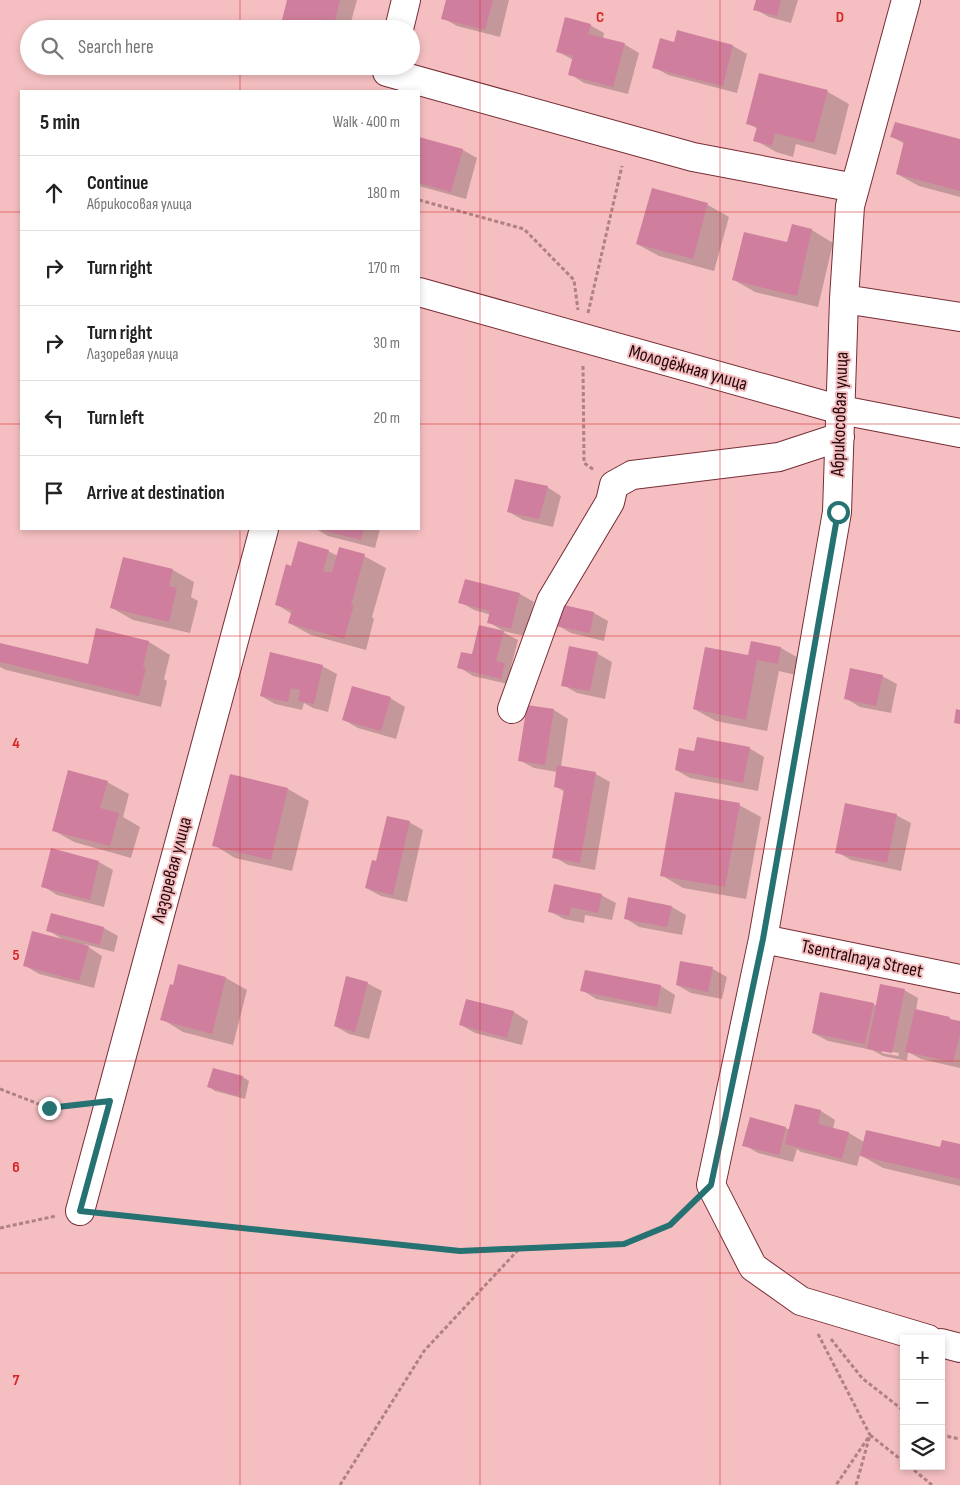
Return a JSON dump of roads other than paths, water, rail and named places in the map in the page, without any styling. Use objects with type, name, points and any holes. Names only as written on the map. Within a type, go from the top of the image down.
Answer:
[{"type":"street","points":[[401,20],[406,0]]},
{"type":"street","name":"Абрикосовая улица","points":[[906,0],[850,206],[844,299],[838,512],[763,939],[711,1185],[752,1266],[801,1301],[915,1335]]},
{"type":"street","points":[[386,76],[693,157],[855,188]]},
{"type":"street","name":"Молодёжная улица","points":[[420,292],[582,338],[840,424],[960,433]]},
{"type":"street","points":[[844,299],[960,317]]},
{"type":"street","points":[[512,709],[551,601],[610,502],[614,485],[632,475],[779,457],[840,424]]},
{"type":"street","name":"Лазоревая улица","points":[[80,1211],[264,530]]},
{"type":"street","name":"Tsentralnaya Street","points":[[763,939],[960,980]]},
{"type":"street","points":[[945,1344],[960,1348]]}]
